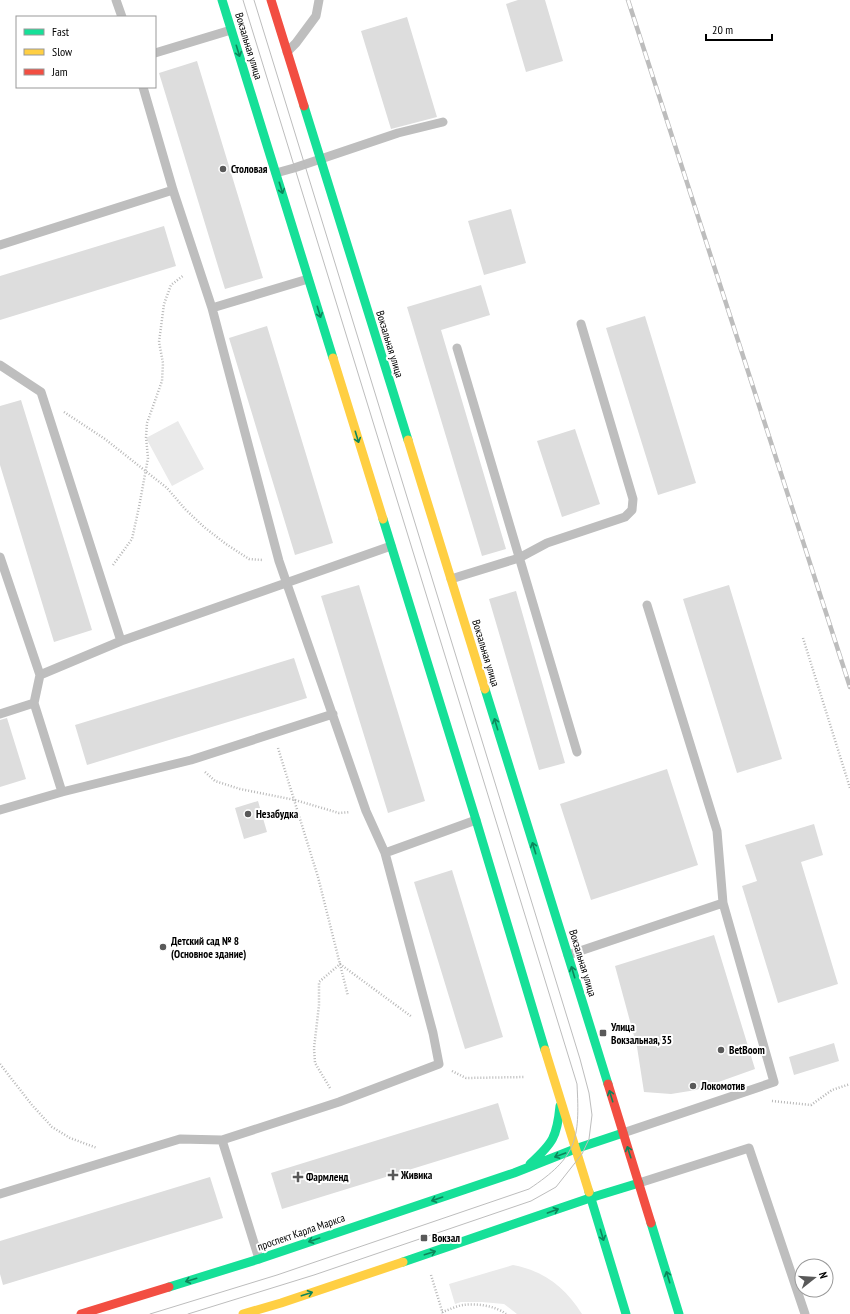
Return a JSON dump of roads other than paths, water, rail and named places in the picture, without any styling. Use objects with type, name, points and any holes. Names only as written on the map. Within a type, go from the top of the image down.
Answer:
[{"type":"main road","name":"Вокзальная улица","points":[[222,0],[476,820],[626,1314]]},
{"type":"main road","name":"Вокзальная улица","points":[[271,0],[286,53],[679,1314]]},
{"type":"main road","name":"проспект Карла Маркса","points":[[525,1168],[543,1153],[552,1140],[558,1128],[561,1101]]},
{"type":"main road","name":"проспект Карла Маркса","points":[[81,1314],[259,1259],[506,1175],[623,1133]]},
{"type":"main road","points":[[243,1314],[639,1183]]},
{"type":"lane","points":[[116,0],[122,16]]},
{"type":"lane","points":[[286,53],[296,43],[316,16],[319,0]]},
{"type":"lane","points":[[156,53],[231,30]]},
{"type":"lane","points":[[0,1194],[180,1139],[222,1140],[339,1102],[439,1064],[433,1033],[385,853],[366,811],[279,561],[212,308],[173,190],[143,88]]},
{"type":"lane","points":[[276,173],[398,133],[443,122]]},
{"type":"lane","points":[[0,246],[173,190]]},
{"type":"lane","points":[[212,308],[309,278]]},
{"type":"lane","points":[[451,579],[519,558],[547,543],[625,517],[632,510],[633,500],[581,324]]},
{"type":"lane","points":[[456,348],[577,752]]},
{"type":"lane","points":[[0,365],[41,392],[120,641]]},
{"type":"lane","points":[[40,676],[120,641],[390,546]]},
{"type":"lane","points":[[0,557],[40,676],[34,703],[62,792]]},
{"type":"lane","points":[[623,1133],[774,1082],[723,903],[717,831],[647,605]]},
{"type":"lane","points":[[0,714],[34,703]]},
{"type":"lane","points":[[0,810],[62,792],[191,760],[333,714]]},
{"type":"lane","points":[[385,853],[476,820]]},
{"type":"lane","points":[[568,955],[723,903]]},
{"type":"lane","points":[[222,1140],[259,1259]]},
{"type":"lane","points":[[639,1183],[749,1148],[805,1314]]},
{"type":"lane","points":[[280,1303],[284,1314]]},
{"type":"tram line","points":[[150,1314],[277,1275],[529,1189],[545,1178],[566,1156],[572,1146],[578,1120],[577,1084],[243,0]]},
{"type":"tram line","points":[[188,1314],[314,1275],[531,1201],[556,1187],[582,1154],[589,1139],[592,1115],[589,1093],[580,1059],[254,0]]},
{"type":"railway","points":[[628,0],[850,687]]},
{"type":"place","name":"Столовая","points":[[223,169]]},
{"type":"place","name":"Незабудка","points":[[248,814]]},
{"type":"place","name":"Детский сад № 8 (Основное здание)","points":[[163,947]]},
{"type":"place","name":"Улица Вокзальная, 35","points":[[603,1033]]},
{"type":"place","name":"BetBoom","points":[[721,1050]]},
{"type":"place","name":"Локомотив","points":[[693,1086]]},
{"type":"place","name":"Живика","points":[[393,1175]]},
{"type":"place","name":"Фармленд","points":[[298,1177]]},
{"type":"place","name":"Вокзал","points":[[424,1238]]}]
